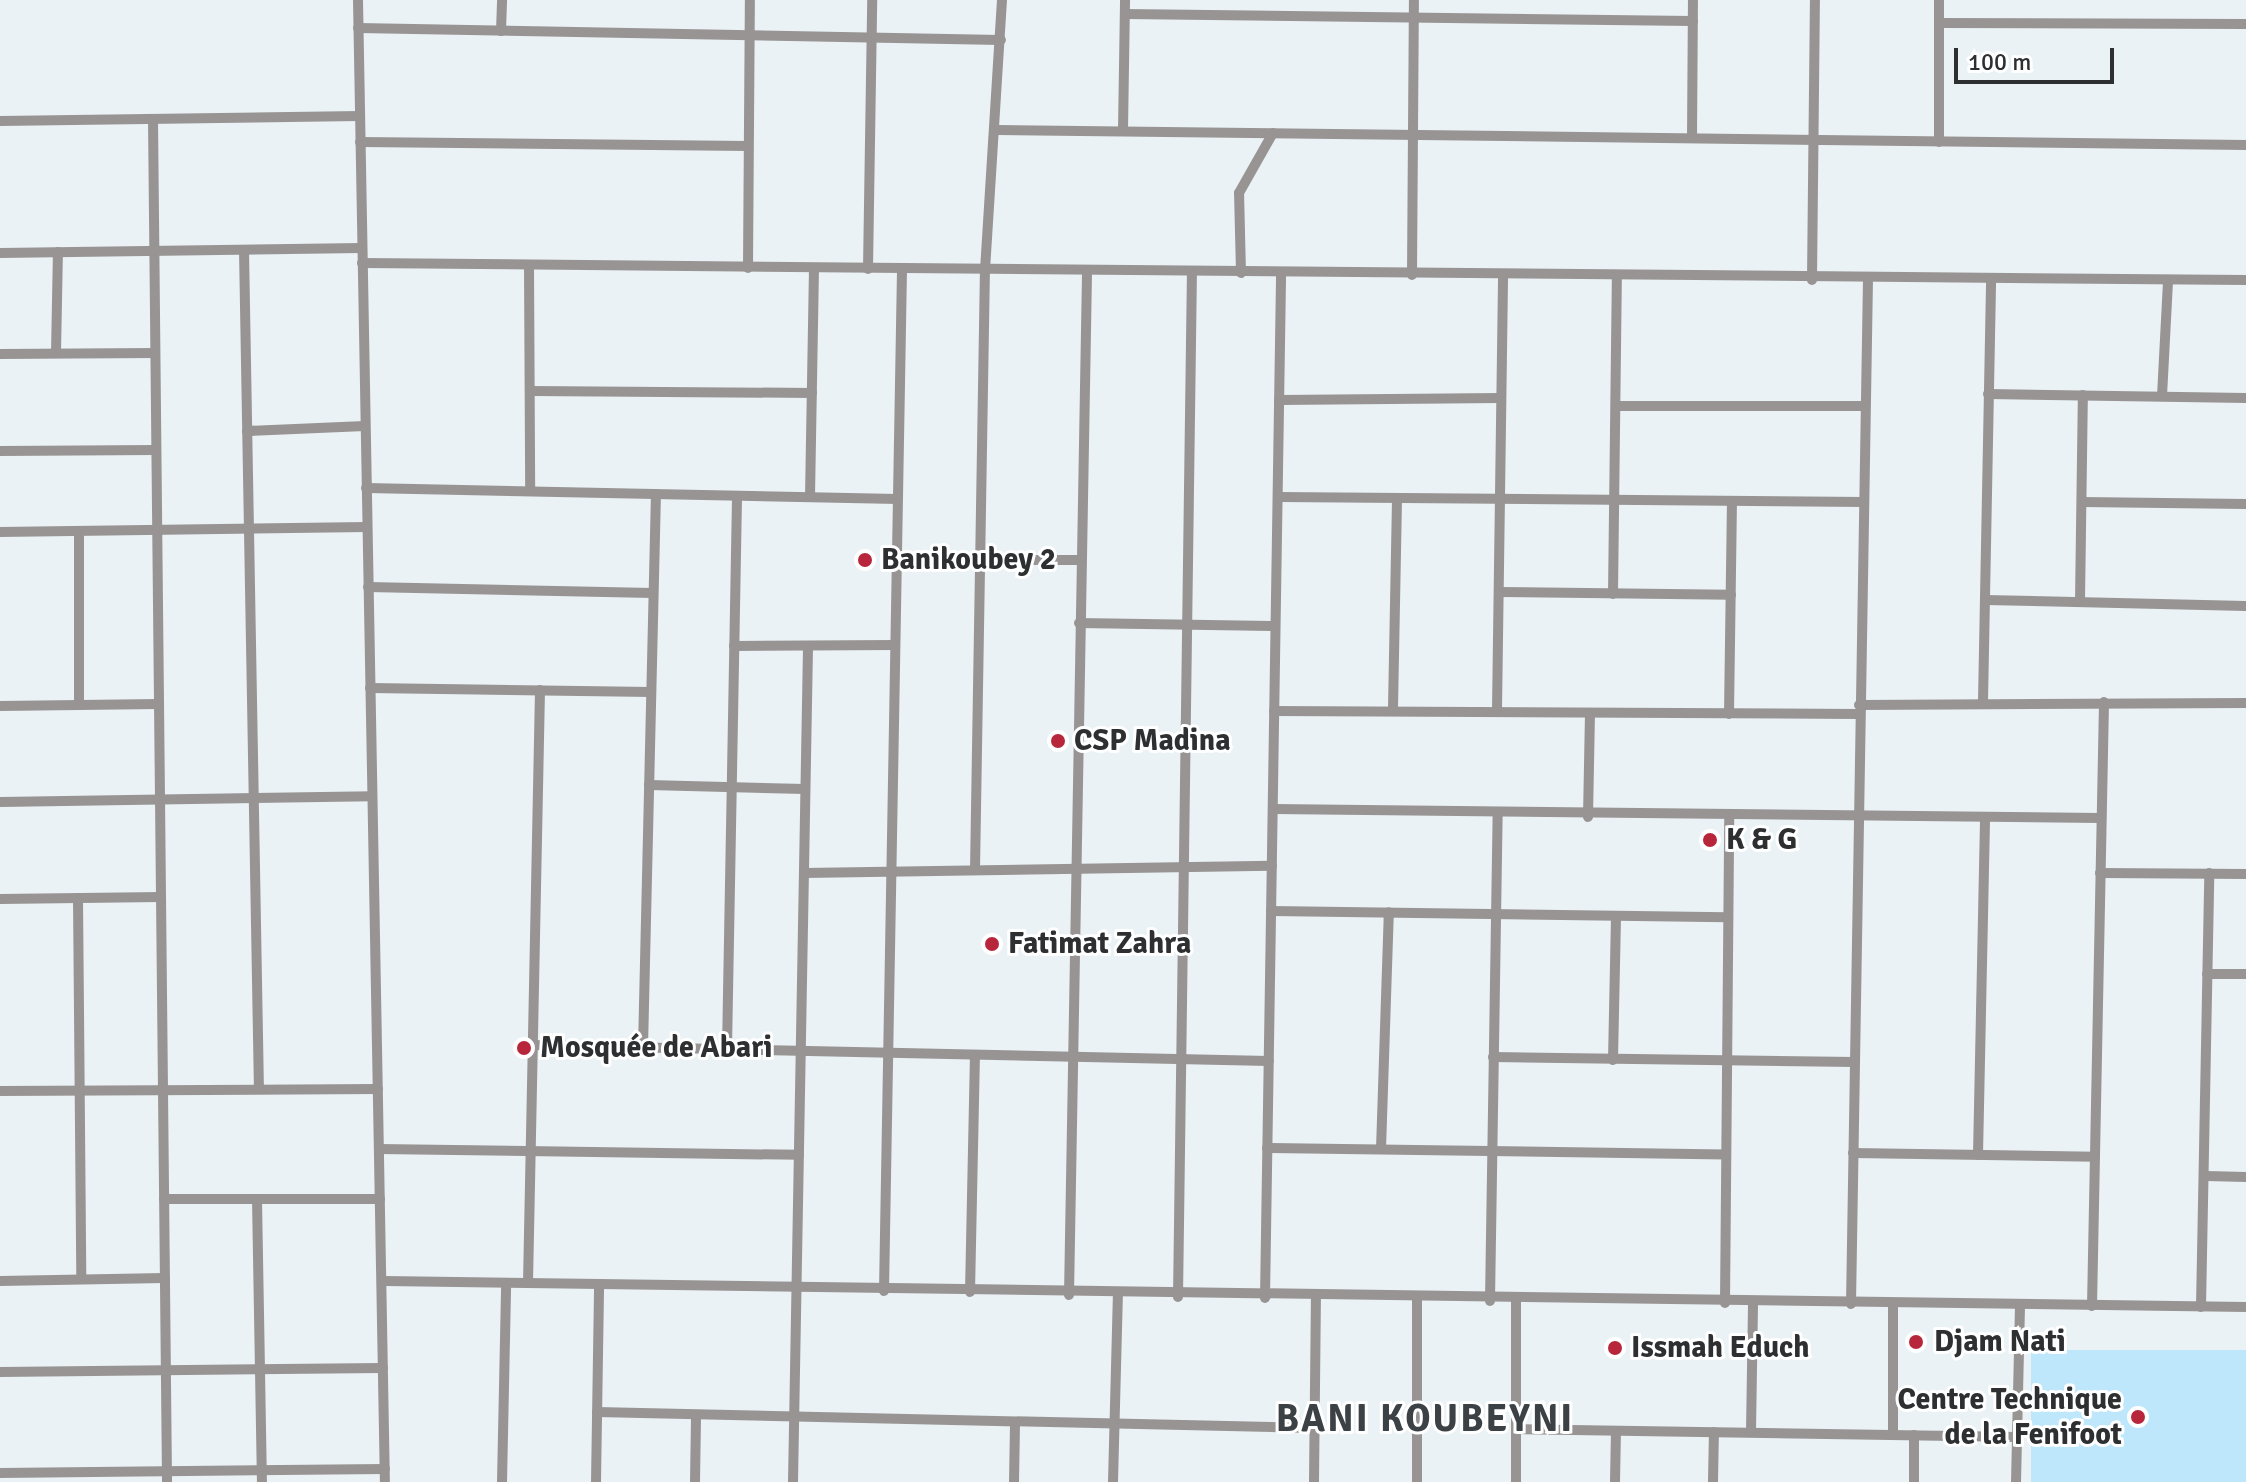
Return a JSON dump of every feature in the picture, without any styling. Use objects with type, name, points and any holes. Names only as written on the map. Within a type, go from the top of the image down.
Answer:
[{"type":"street","points":[[358,0],[384,1281],[385,1482]]},
{"type":"street","points":[[501,31],[502,0]]},
{"type":"street","points":[[748,268],[750,0]]},
{"type":"street","points":[[868,269],[872,0]]},
{"type":"street","points":[[975,870],[985,270],[997,130],[1002,0]]},
{"type":"street","points":[[1123,130],[1125,0]]},
{"type":"street","points":[[1412,275],[1414,0]]},
{"type":"street","points":[[1692,138],[1693,0]]},
{"type":"street","points":[[1812,280],[1815,0]]},
{"type":"street","points":[[1939,0],[1939,142]]},
{"type":"street","points":[[1125,14],[1693,21]]},
{"type":"street","points":[[1939,23],[2246,24]]},
{"type":"street","points":[[358,28],[1001,40]]},
{"type":"street","points":[[0,121],[360,116]]},
{"type":"street","points":[[153,119],[167,1476]]},
{"type":"street","points":[[997,130],[2246,145]]},
{"type":"street","points":[[1241,273],[1239,193],[1273,133]]},
{"type":"street","points":[[360,142],[748,146]]},
{"type":"street","points":[[0,253],[362,248]]},
{"type":"street","points":[[244,250],[259,1089]]},
{"type":"street","points":[[56,353],[58,252]]},
{"type":"street","points":[[362,263],[1812,280],[2246,280]]},
{"type":"street","points":[[529,265],[530,490]]},
{"type":"street","points":[[810,497],[814,268]]},
{"type":"street","points":[[884,1291],[902,269]]},
{"type":"street","points":[[1069,1295],[1087,271]]},
{"type":"street","points":[[1178,1297],[1192,273]]},
{"type":"street","points":[[1265,1298],[1281,274]]},
{"type":"street","points":[[1497,710],[1503,276]]},
{"type":"street","points":[[1613,594],[1617,277]]},
{"type":"street","points":[[1851,1304],[1868,280]]},
{"type":"street","points":[[1983,702],[1991,280]]},
{"type":"street","points":[[2162,396],[2168,280]]},
{"type":"street","points":[[0,354],[155,353]]},
{"type":"street","points":[[530,391],[812,393]]},
{"type":"street","points":[[1988,394],[2246,398]]},
{"type":"street","points":[[2080,601],[2083,395]]},
{"type":"street","points":[[1279,400],[1501,398]]},
{"type":"street","points":[[1617,406],[1865,406]]},
{"type":"street","points":[[247,431],[365,426]]},
{"type":"street","points":[[0,451],[156,450]]},
{"type":"street","points":[[366,488],[898,499]]},
{"type":"street","points":[[643,1048],[656,494]]},
{"type":"street","points":[[727,1049],[737,496]]},
{"type":"street","points":[[1278,497],[1864,502]]},
{"type":"street","points":[[1393,708],[1397,498]]},
{"type":"street","points":[[2082,502],[2246,504]]},
{"type":"street","points":[[1729,714],[1732,503]]},
{"type":"street","points":[[0,532],[367,527]]},
{"type":"street","points":[[79,531],[79,705]]},
{"type":"street","points":[[897,560],[1080,560]]},
{"type":"street","points":[[368,587],[653,593]]},
{"type":"street","points":[[1499,592],[1731,595]]},
{"type":"street","points":[[1985,600],[2246,606]]},
{"type":"street","points":[[1079,623],[1275,626]]},
{"type":"street","points":[[734,646],[895,645]]},
{"type":"street","points":[[793,1482],[808,646]]},
{"type":"street","points":[[370,688],[651,692]]},
{"type":"street","points":[[528,1283],[540,690]]},
{"type":"street","points":[[1274,711],[1393,708],[1729,714],[1983,702],[2246,703]]},
{"type":"street","points":[[2092,1306],[2104,702]]},
{"type":"street","points":[[0,706],[159,704]]},
{"type":"street","points":[[1588,817],[1590,713]]},
{"type":"street","points":[[649,785],[805,789]]},
{"type":"street","points":[[0,802],[372,796]]},
{"type":"street","points":[[1273,809],[1588,817],[2101,818]]},
{"type":"street","points":[[1490,1301],[1498,814]]},
{"type":"street","points":[[1978,1155],[1985,817]]},
{"type":"street","points":[[1725,1303],[1729,818]]},
{"type":"street","points":[[804,873],[1272,866]]},
{"type":"street","points":[[2100,873],[2246,874]]},
{"type":"street","points":[[2201,1307],[2206,1176],[2209,873]]},
{"type":"street","points":[[0,899],[161,897]]},
{"type":"street","points":[[78,898],[81,1279]]},
{"type":"street","points":[[1271,911],[1727,917]]},
{"type":"street","points":[[1381,1149],[1389,912]]},
{"type":"street","points":[[1613,1060],[1616,917]]},
{"type":"street","points":[[2207,974],[2246,974]]},
{"type":"street","points":[[531,1045],[1269,1061]]},
{"type":"street","points":[[970,1292],[975,1055]]},
{"type":"street","points":[[1493,1057],[1855,1062]]},
{"type":"street","points":[[0,1091],[378,1089]]},
{"type":"street","points":[[1267,1148],[1725,1154]]},
{"type":"street","points":[[379,1149],[799,1155]]},
{"type":"street","points":[[1853,1153],[2095,1157]]},
{"type":"street","points":[[2206,1176],[2246,1177]]},
{"type":"street","points":[[164,1199],[380,1199]]},
{"type":"street","points":[[257,1199],[262,1482]]},
{"type":"street","points":[[0,1281],[165,1278]]},
{"type":"street","points":[[384,1281],[1316,1299],[2246,1307]]},
{"type":"street","points":[[502,1482],[506,1283]]},
{"type":"street","points":[[596,1482],[599,1285]]},
{"type":"street","points":[[1113,1482],[1118,1296]]},
{"type":"street","points":[[1314,1482],[1316,1299]]},
{"type":"street","points":[[1417,1300],[1417,1482]]},
{"type":"street","points":[[1516,1301],[1516,1482]]},
{"type":"street","points":[[1751,1432],[1753,1303]]},
{"type":"street","points":[[1893,1304],[1893,1434]]},
{"type":"street","points":[[2016,1482],[2020,1305]]},
{"type":"street","points":[[0,1372],[383,1368]]},
{"type":"street","points":[[597,1412],[1315,1428]]},
{"type":"street","points":[[695,1482],[696,1415]]},
{"type":"street","points":[[1014,1482],[1015,1422]]},
{"type":"street","points":[[1516,1429],[2018,1437]]},
{"type":"street","points":[[1615,1482],[1616,1431]]},
{"type":"street","points":[[1713,1482],[1714,1432]]},
{"type":"street","points":[[1914,1435],[1914,1482]]},
{"type":"street","points":[[0,1473],[86,1477],[385,1469]]},
{"type":"shaded area","name":"Centre Technique de la Fenifoot","points":[[2031,1350],[2246,1350],[2246,1482],[2031,1482]]},
{"type":"place","name":"Banikoubey 2","points":[[865,560]]},
{"type":"place","name":"CSP Madina","points":[[1058,741]]},
{"type":"place","name":"K & G","points":[[1710,840]]},
{"type":"place","name":"Fatimat Zahra","points":[[992,944]]},
{"type":"place","name":"Mosquée de Abari","points":[[524,1048]]},
{"type":"place","name":"Djam Nati","points":[[1916,1342]]},
{"type":"place","name":"Issmah Educh","points":[[1615,1348]]},
{"type":"place","name":"Centre Technique de la Fenifoot","points":[[2138,1417]]},
{"type":"district","name":"BANI KOUBEYNI","points":[[1425,1419]]}]
